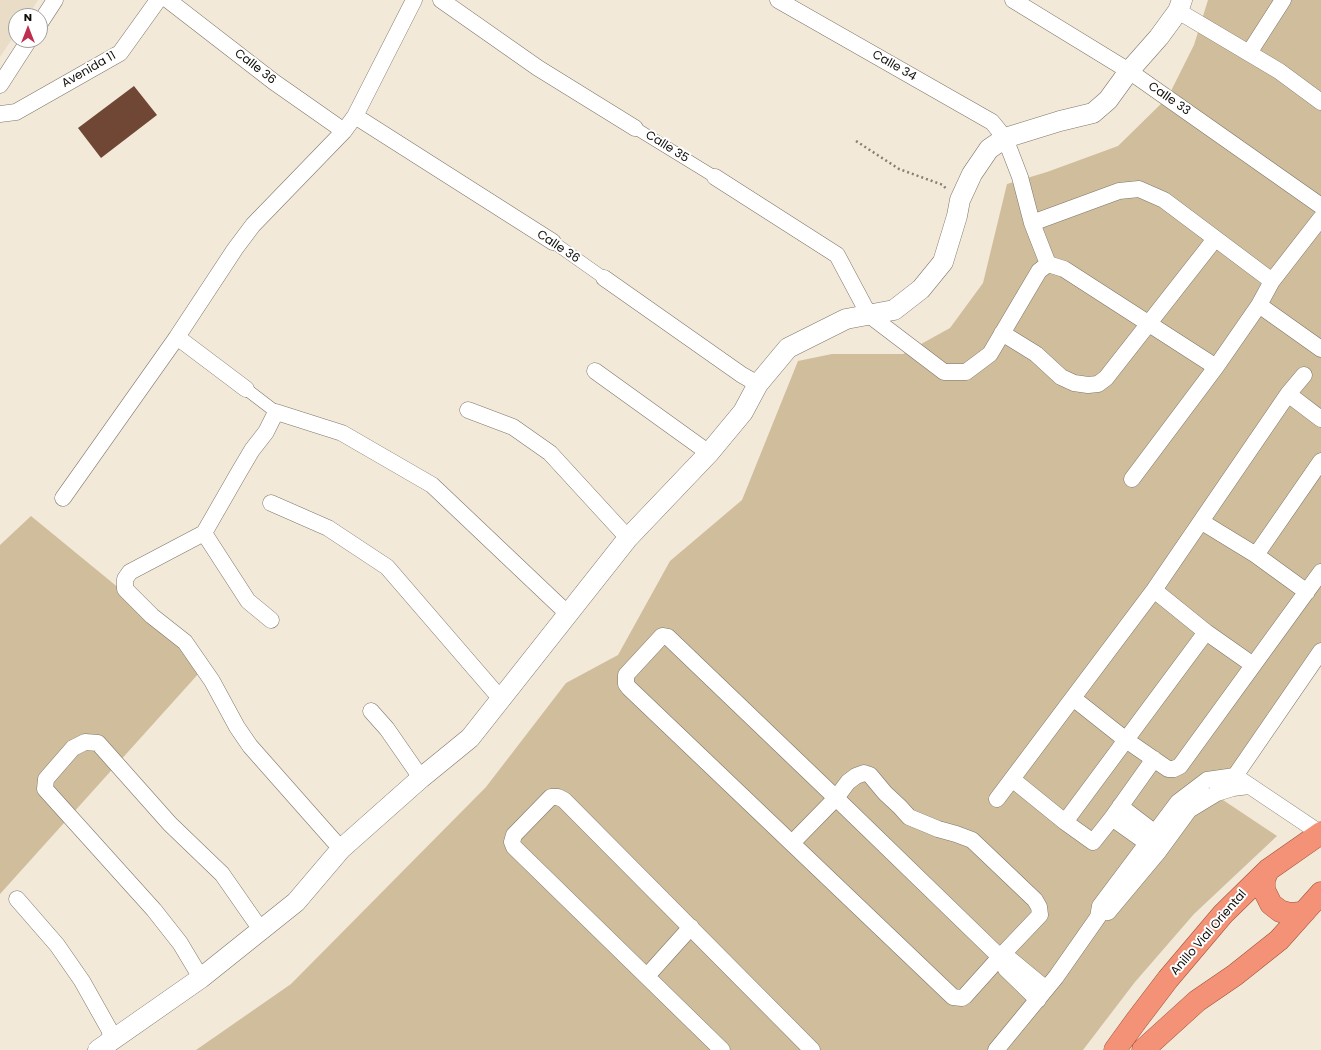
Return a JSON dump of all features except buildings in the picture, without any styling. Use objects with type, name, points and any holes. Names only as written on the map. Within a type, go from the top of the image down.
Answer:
[{"type":"highway","name":"Anillo Vial Oriental","points":[[1115,1050],[1168,979],[1218,920],[1268,870],[1321,833]]},
{"type":"highway","points":[[1268,870],[1264,880],[1264,890],[1272,904],[1280,911],[1290,914],[1300,913],[1317,899]]},
{"type":"highway","points":[[1143,1050],[1198,1001],[1235,975],[1273,944],[1317,899]]},
{"type":"street","points":[[48,11],[55,0]]},
{"type":"street","name":"Avenida 11","points":[[0,114],[16,112],[120,53],[158,0]]},
{"type":"street","name":"Calle 36","points":[[168,0],[274,82],[344,131]]},
{"type":"street","points":[[63,498],[177,337],[235,249],[253,225],[344,131],[355,116],[414,0]]},
{"type":"street","name":"Calle 35","points":[[441,0],[538,68],[715,177],[837,255],[869,315]]},
{"type":"street","name":"Calle 34","points":[[778,0],[992,122],[1005,138],[1020,177],[1032,223],[1048,264]]},
{"type":"street","name":"Calle 33","points":[[1013,0],[1129,71],[1321,206]]},
{"type":"street","points":[[1249,53],[1283,0]]},
{"type":"street","points":[[105,1045],[201,978],[296,902],[341,849],[421,778],[470,738],[500,698],[628,538],[709,454],[743,412],[758,384],[788,348],[846,320],[894,310],[920,289],[943,262],[957,216],[960,200],[972,174],[989,149],[1005,138],[1060,121],[1093,113],[1108,100],[1129,71],[1159,37],[1180,5],[1249,53],[1278,70],[1321,102]]},
{"type":"street","points":[[0,85],[24,48]]},
{"type":"street","name":"Calle 36","points":[[355,116],[553,242],[742,375],[758,384]]},
{"type":"street","points":[[1032,223],[1119,191],[1139,189],[1164,200],[1272,280]]},
{"type":"street","points":[[1132,478],[1216,367],[1259,305],[1272,280],[1321,218]]},
{"type":"street","points":[[1002,333],[1036,354],[1060,377],[1074,383],[1088,385],[1098,384],[1106,378],[1215,239]]},
{"type":"street","points":[[869,315],[944,372],[966,372],[990,354],[1039,270],[1048,264],[1064,269],[1216,367]]},
{"type":"street","points":[[1259,305],[1321,349]]},
{"type":"street","points":[[177,337],[276,412],[342,433],[432,484],[568,614]]},
{"type":"street","points":[[595,371],[709,454]]},
{"type":"street","points":[[997,799],[1154,590],[1202,522],[1288,394],[1304,375]]},
{"type":"street","points":[[1288,394],[1321,419]]},
{"type":"street","points":[[468,410],[513,427],[550,453],[628,538]]},
{"type":"street","points":[[276,412],[266,432],[252,450],[204,533],[130,572],[125,579],[124,589],[152,616],[185,642],[212,681],[236,727],[250,746],[341,849]]},
{"type":"street","points":[[1256,555],[1321,461]]},
{"type":"street","points":[[271,503],[328,528],[387,567],[500,698]]},
{"type":"street","points":[[1202,522],[1256,555],[1307,592]]},
{"type":"street","points":[[204,533],[248,602],[271,620]]},
{"type":"street","points":[[1073,698],[1126,740],[1168,769],[1174,769],[1180,766],[1321,572]]},
{"type":"street","points":[[1154,590],[1206,632],[1253,665]]},
{"type":"street","points":[[1065,822],[1206,632]]},
{"type":"street","points":[[792,843],[836,798],[848,782],[856,776],[864,773],[870,775],[885,794],[909,817],[938,829],[972,840],[1035,900],[1039,907],[1040,915],[1000,957],[965,996],[962,998],[953,997],[629,688],[626,684],[626,674],[662,636],[668,637],[836,798],[1000,957],[1006,969],[1042,994]]},
{"type":"street","points":[[1234,782],[1321,651]]},
{"type":"street","points":[[371,711],[387,729],[421,778]]},
{"type":"street","points":[[201,978],[180,943],[154,910],[45,789],[46,779],[73,748],[85,742],[98,743],[170,824],[222,874],[262,930]]},
{"type":"street","points":[[1012,779],[1065,822],[1093,842],[1154,759]]},
{"type":"street","points":[[996,1050],[1042,994],[1098,917],[1100,906],[1157,842],[1178,802],[1207,780],[1234,782],[1249,786],[1321,833]]},
{"type":"street","points":[[722,1050],[514,847],[512,842],[514,835],[551,797],[558,797],[564,800],[812,1050]]},
{"type":"street","points":[[1116,812],[1157,842]]},
{"type":"street","points":[[17,899],[57,945],[82,981],[109,1029],[105,1045]]},
{"type":"street","points":[[647,976],[691,927]]},
{"type":"path","points":[[856,141],[899,169],[943,185],[947,189],[948,202],[957,216]]},
{"type":"shaded area","points":[[0,0],[38,0],[33,8],[8,8],[8,45],[0,57]]},
{"type":"shaded area","points":[[1208,0],[1321,0],[1321,645],[1220,798],[1277,836],[1194,914],[1135,982],[1083,1050],[196,1050],[291,984],[486,787],[566,683],[618,655],[670,561],[742,500],[798,361],[832,354],[903,354],[950,328],[983,283],[1007,184],[1047,172],[1118,146],[1168,97],[1194,45]]},
{"type":"shaded area","points":[[31,516],[209,662],[0,894],[0,545]]}]
